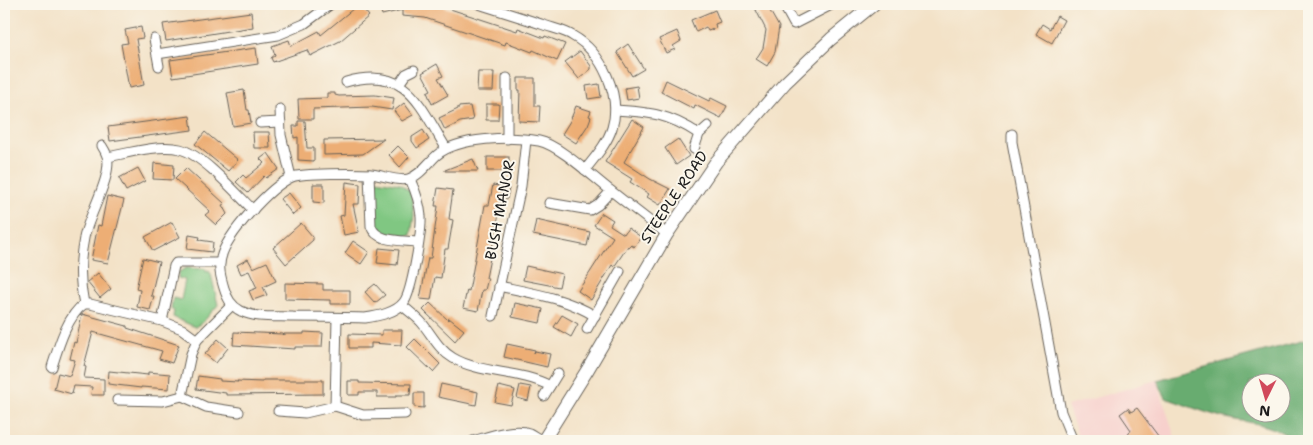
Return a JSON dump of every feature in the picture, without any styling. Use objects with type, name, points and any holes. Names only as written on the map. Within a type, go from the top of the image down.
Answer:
[{"type":"main road","name":"STEEPLE ROAD","points":[[543,441],[588,369],[667,234],[716,162],[785,83],[831,39],[874,4]]},
{"type":"street","points":[[157,54],[278,35],[304,24],[329,4]]},
{"type":"street","points":[[479,4],[561,30],[584,44],[598,60],[609,79],[615,110],[614,120],[608,137],[586,170]]},
{"type":"street","points":[[783,4],[794,24],[833,4]]},
{"type":"street","points":[[154,39],[159,66]]},
{"type":"street","points":[[400,84],[406,74],[414,70]]},
{"type":"street","points":[[346,82],[362,78],[374,78],[400,84],[415,98],[446,148]]},
{"type":"street","name":"BUSH MANOR","points":[[507,78],[507,139]]},
{"type":"street","points":[[280,109],[284,153],[291,178]]},
{"type":"street","points":[[615,110],[665,116],[698,134]]},
{"type":"street","points":[[260,123],[281,122]]},
{"type":"street","points":[[694,148],[698,134],[708,126]]},
{"type":"street","points":[[1012,134],[1061,412],[1073,441]]},
{"type":"street","name":"BUSH MANOR","points":[[410,179],[446,148],[469,141],[507,139],[540,141],[548,144],[586,170],[667,234]]},
{"type":"street","name":"BUSH MANOR","points":[[493,316],[520,192],[526,140]]},
{"type":"street","points":[[84,304],[79,283],[84,237],[106,178],[108,157],[102,146]]},
{"type":"street","points":[[108,157],[166,148],[189,153],[211,169],[253,210]]},
{"type":"street","points":[[369,174],[371,226],[374,232],[383,238],[418,242]]},
{"type":"street","points":[[369,174],[400,180],[410,179],[421,216],[412,281],[402,305],[388,313],[372,317],[337,318],[256,315],[242,311],[232,305],[223,286],[220,263],[228,240],[253,210],[280,184],[291,178],[314,175],[369,174]]},
{"type":"street","points":[[549,203],[590,210],[598,205],[611,191]]},
{"type":"street","points":[[162,321],[176,263],[220,263]]},
{"type":"street","points":[[587,329],[620,271]]},
{"type":"street","points":[[499,286],[572,303],[595,316]]},
{"type":"street","points":[[84,304],[162,321],[182,329],[198,340]]},
{"type":"street","points":[[52,367],[62,337],[75,314],[84,304]]},
{"type":"street","points":[[182,396],[191,354],[198,340],[232,305]]},
{"type":"street","points":[[402,305],[416,317],[452,357],[477,367],[540,380],[550,386]]},
{"type":"street","points":[[335,406],[337,318]]},
{"type":"street","points":[[544,396],[558,373]]},
{"type":"street","points":[[117,400],[163,401],[182,396],[206,406],[239,412]]},
{"type":"street","points":[[278,411],[305,413],[335,406],[363,415],[404,414]]},
{"type":"street","points":[[473,441],[503,433],[528,432],[543,441]]},
{"type":"shaded area","points":[[1157,380],[1176,441],[1080,441],[1067,406]]},
{"type":"green space","points":[[376,180],[400,184],[411,192],[414,215],[411,235],[402,237],[392,236],[375,228],[374,184]]},
{"type":"green space","points":[[186,268],[206,269],[206,272],[209,271],[218,305],[203,322],[195,327],[173,317],[174,311],[171,309],[173,298],[181,300],[185,280],[178,278],[179,272]]},
{"type":"green space","points":[[1309,339],[1309,441],[1294,441],[1277,430],[1248,422],[1290,422],[1290,372],[1240,372],[1240,420],[1198,410],[1166,398],[1157,380]]},
{"type":"building","points":[[359,4],[369,16],[340,41],[310,56],[307,50],[273,62],[271,58],[275,55],[272,46],[289,40],[291,46],[319,31],[321,35]]},
{"type":"building","points":[[379,4],[435,4],[517,31],[518,28],[544,38],[545,36],[565,44],[557,61],[533,50],[532,52],[506,42],[505,45],[425,18],[402,16],[402,10],[382,15]]},
{"type":"building","points":[[753,4],[766,4],[779,27],[775,52],[767,66],[756,59],[763,48],[766,30]]},
{"type":"building","points":[[715,10],[720,22],[715,24],[716,28],[708,31],[706,27],[696,32],[691,20]]},
{"type":"building","points":[[251,12],[253,27],[166,41],[163,24]]},
{"type":"building","points":[[1057,16],[1064,20],[1052,43],[1036,34],[1042,24],[1050,29]]},
{"type":"building","points":[[141,27],[143,38],[136,39],[144,85],[129,88],[121,44],[128,43],[125,30]]},
{"type":"building","points":[[677,31],[681,41],[673,46],[675,49],[666,53],[659,39]]},
{"type":"building","points":[[628,44],[644,69],[632,76],[617,52]]},
{"type":"building","points":[[256,48],[258,64],[173,77],[170,60]]},
{"type":"building","points":[[580,51],[591,66],[591,69],[579,79],[565,62]]},
{"type":"building","points":[[437,64],[443,76],[438,78],[448,95],[432,104],[427,92],[431,90],[422,73]]},
{"type":"building","points":[[478,72],[494,72],[493,91],[477,91]]},
{"type":"building","points":[[518,78],[535,78],[535,106],[540,106],[539,122],[519,121],[520,90],[518,90]]},
{"type":"building","points":[[666,80],[709,101],[711,98],[727,106],[721,118],[695,105],[694,109],[661,92]]},
{"type":"building","points":[[599,84],[601,97],[588,99],[586,86]]},
{"type":"building","points":[[637,86],[639,98],[627,100],[625,88]]},
{"type":"building","points":[[244,90],[251,123],[233,126],[227,93]]},
{"type":"building","points":[[327,93],[335,93],[335,95],[339,96],[375,95],[394,98],[392,110],[372,107],[313,109],[313,119],[299,119],[298,99],[327,98]]},
{"type":"building","points":[[404,103],[413,115],[402,121],[394,111]]},
{"type":"building","points":[[486,104],[499,104],[498,120],[486,120]]},
{"type":"building","points":[[470,106],[473,120],[460,122],[445,130],[439,118],[458,109],[458,107]]},
{"type":"building","points":[[576,106],[591,111],[589,116],[591,117],[576,143],[562,134]]},
{"type":"building","points":[[190,116],[192,130],[110,141],[108,127]]},
{"type":"building","points":[[632,119],[644,127],[624,162],[670,189],[660,205],[647,197],[649,194],[630,182],[632,179],[605,162]]},
{"type":"building","points":[[298,121],[305,121],[307,148],[314,148],[314,161],[298,160],[298,137],[294,138],[293,126],[298,126]]},
{"type":"building","points":[[423,130],[429,140],[417,148],[412,141],[412,137]]},
{"type":"building","points":[[205,132],[238,160],[228,171],[195,144]]},
{"type":"building","points":[[253,132],[269,132],[270,148],[254,148]]},
{"type":"building","points":[[384,139],[363,154],[324,155],[324,140]]},
{"type":"building","points":[[678,139],[689,156],[676,165],[665,148]]},
{"type":"building","points":[[398,146],[409,157],[400,167],[389,155]]},
{"type":"building","points":[[268,153],[279,169],[266,178],[264,176],[248,193],[236,182],[243,175],[246,178],[264,163],[260,159]]},
{"type":"building","points":[[487,157],[509,157],[509,171],[487,171]]},
{"type":"building","points":[[473,159],[478,171],[445,171],[445,170]]},
{"type":"building","points":[[154,163],[174,165],[173,180],[153,179]]},
{"type":"building","points":[[138,168],[145,181],[126,191],[119,178]]},
{"type":"building","points":[[186,168],[225,204],[222,205],[227,214],[216,225],[205,215],[210,211],[175,179]]},
{"type":"building","points":[[346,182],[360,184],[359,204],[353,204],[359,232],[344,235],[340,216],[344,215]]},
{"type":"building","points":[[313,184],[324,184],[324,203],[313,202]]},
{"type":"building","points":[[493,185],[509,188],[507,199],[502,199],[486,278],[488,278],[485,290],[482,290],[478,311],[463,308],[467,290],[469,291],[485,205],[489,205]]},
{"type":"building","points":[[438,188],[453,190],[449,219],[453,220],[448,249],[445,249],[441,278],[435,277],[431,300],[420,299],[428,258],[431,258],[438,206],[435,206]]},
{"type":"building","points":[[289,193],[301,208],[293,215],[280,199]]},
{"type":"building","points":[[107,196],[124,200],[108,263],[91,260],[98,225],[101,226]]},
{"type":"building","points":[[602,213],[613,220],[610,225],[624,234],[628,228],[641,237],[634,247],[628,246],[614,267],[612,265],[591,300],[578,291],[613,237],[594,225]]},
{"type":"building","points":[[536,220],[590,232],[587,246],[533,235]]},
{"type":"building","points":[[172,222],[180,237],[153,251],[145,237]]},
{"type":"building","points":[[301,223],[313,237],[313,240],[286,264],[273,248]]},
{"type":"building","points":[[189,235],[200,237],[199,240],[213,242],[212,252],[187,249]]},
{"type":"building","points":[[353,241],[369,252],[361,264],[345,253]]},
{"type":"building","points":[[379,248],[399,250],[397,265],[377,263]]},
{"type":"building","points":[[143,258],[159,262],[151,296],[154,296],[150,310],[137,307],[140,290],[136,289]]},
{"type":"building","points":[[248,259],[253,268],[267,262],[276,281],[263,287],[267,295],[253,300],[249,291],[257,288],[249,271],[241,274],[237,265]]},
{"type":"building","points":[[526,266],[562,274],[559,287],[523,280]]},
{"type":"building","points":[[98,273],[111,289],[100,298],[87,282]]},
{"type":"building","points":[[285,283],[323,284],[323,290],[350,290],[350,304],[330,304],[330,300],[285,299]]},
{"type":"building","points":[[375,284],[385,295],[375,303],[365,292]]},
{"type":"building","points":[[430,303],[448,320],[449,318],[464,330],[455,341],[423,310]]},
{"type":"building","points":[[515,303],[543,309],[540,323],[512,317]]},
{"type":"building","points":[[82,314],[127,326],[127,328],[179,345],[172,363],[159,359],[162,351],[93,332],[84,366],[86,367],[84,378],[104,379],[104,395],[91,395],[92,387],[74,386],[72,394],[54,389],[58,373],[70,376],[75,360],[70,359],[74,342],[76,343]]},
{"type":"building","points":[[562,315],[578,324],[571,337],[554,327]]},
{"type":"building","points":[[382,330],[402,330],[401,345],[371,343],[371,348],[349,348],[349,334],[382,335]]},
{"type":"building","points":[[234,332],[284,335],[304,334],[304,332],[323,333],[322,347],[295,347],[295,349],[233,345]]},
{"type":"building","points":[[218,339],[228,348],[216,363],[205,354]]},
{"type":"building","points":[[415,339],[440,364],[433,372],[407,347]]},
{"type":"building","points":[[507,344],[535,350],[534,353],[535,351],[550,354],[547,367],[504,357]]},
{"type":"building","points":[[109,371],[148,375],[148,372],[170,374],[169,389],[108,384]]},
{"type":"building","points":[[198,376],[220,379],[220,381],[238,382],[323,380],[323,394],[226,395],[226,393],[196,389]]},
{"type":"building","points":[[348,381],[411,384],[410,395],[377,397],[377,392],[359,392],[359,395],[348,395]]},
{"type":"building","points":[[441,384],[478,392],[476,405],[438,397]]},
{"type":"building","points":[[520,385],[531,387],[528,401],[517,398]]},
{"type":"building","points":[[499,386],[515,390],[511,405],[495,402]]},
{"type":"building","points":[[414,393],[424,393],[424,408],[414,407]]},
{"type":"building","points":[[1128,408],[1131,412],[1137,408],[1162,441],[1124,441],[1131,430],[1120,414]]}]
